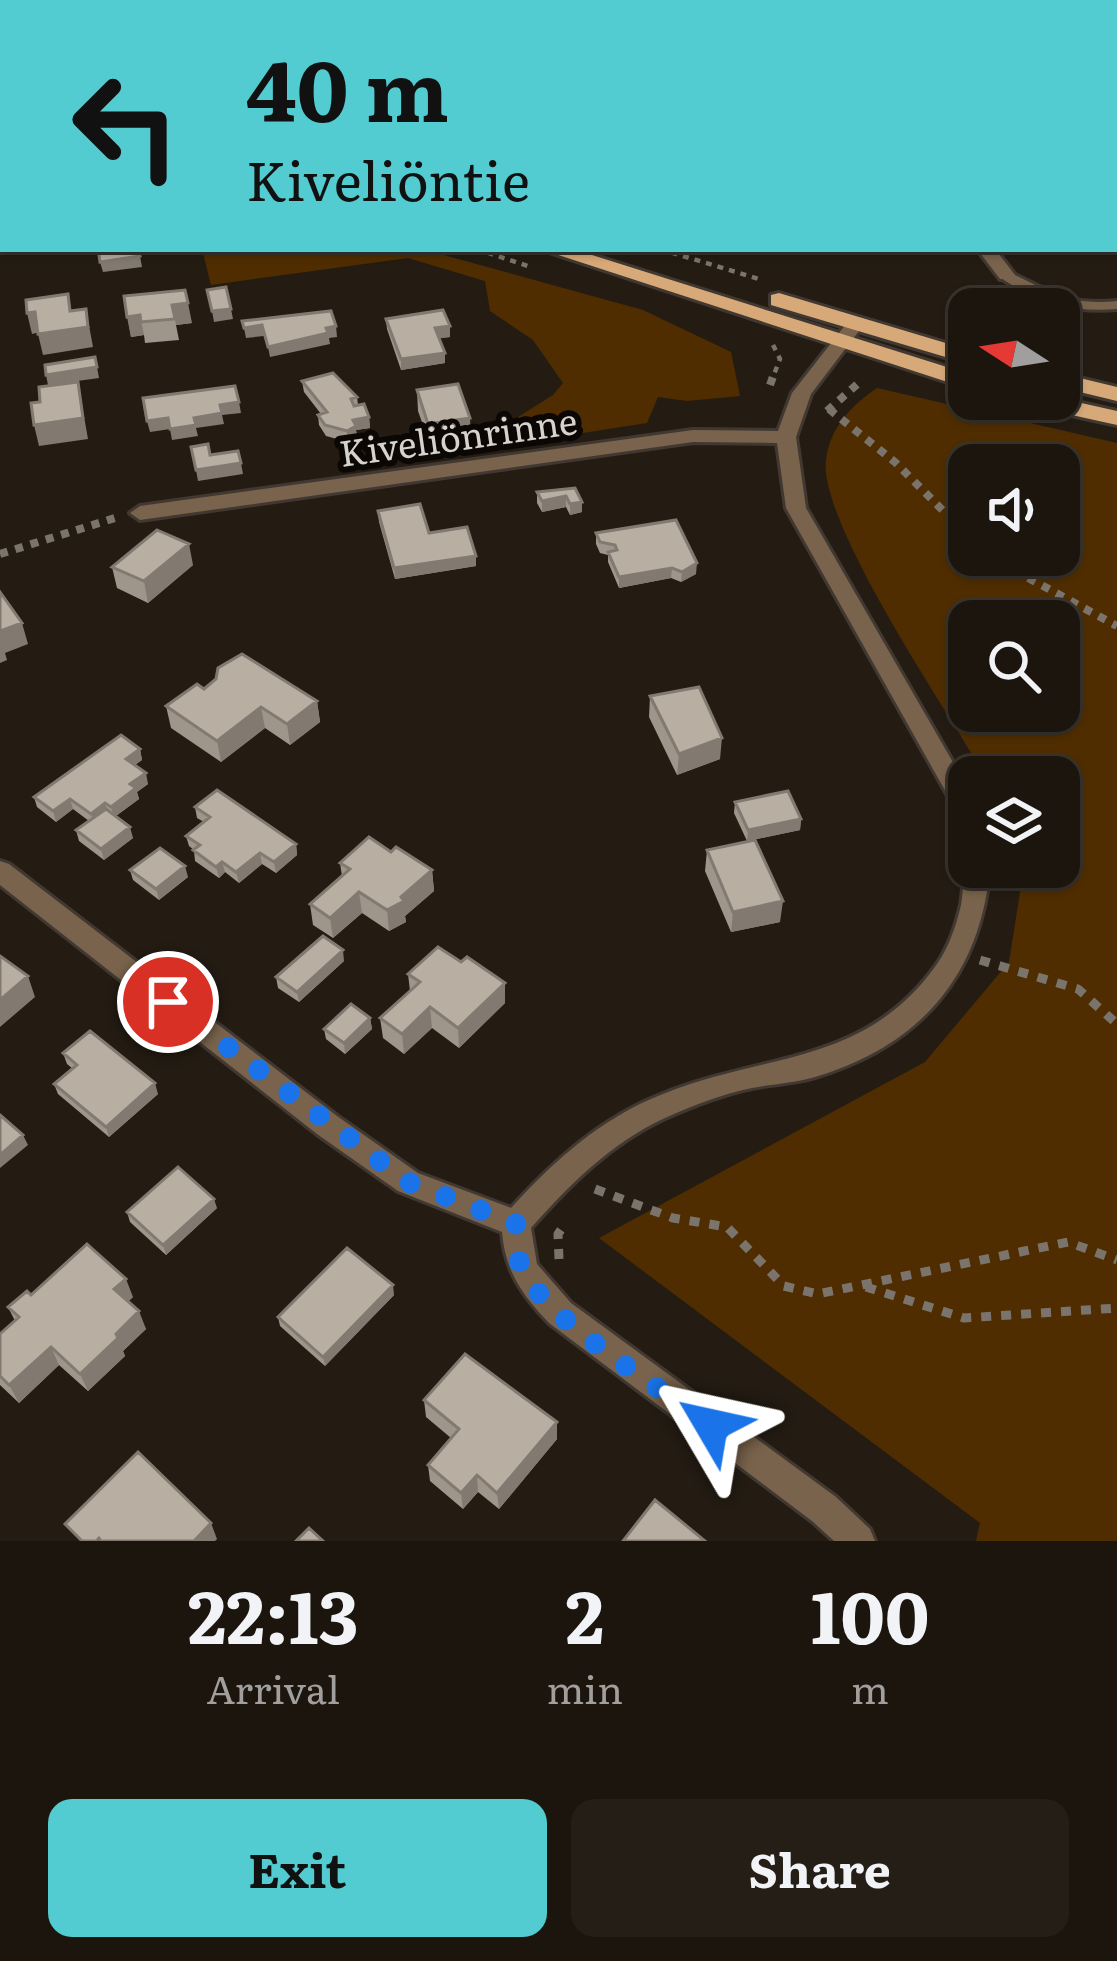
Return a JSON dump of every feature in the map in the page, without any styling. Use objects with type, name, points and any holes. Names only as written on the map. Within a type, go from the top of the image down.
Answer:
[{"type":"main road","points":[[560,252],[948,376]]},
{"type":"main road","points":[[626,252],[948,351]]},
{"type":"main road","points":[[1080,385],[1117,394]]},
{"type":"main road","points":[[1080,410],[1117,418]]},
{"type":"street","points":[[988,252],[1006,275]]},
{"type":"street","points":[[856,323],[802,393],[786,437],[796,508],[948,775]]},
{"type":"street","name":"Kiveliönrinne","points":[[140,514],[693,436],[786,437]]},
{"type":"street","points":[[0,871],[327,1125],[408,1182],[516,1224]]},
{"type":"street","points":[[858,1541],[824,1509],[560,1313],[526,1278],[517,1255],[516,1224],[562,1172],[633,1121],[744,1078],[817,1065],[887,1033],[932,996],[970,931],[978,888]]},
{"type":"lane","points":[[1006,275],[1036,296],[1058,303],[1094,308],[1117,304]]},
{"type":"path","points":[[485,252],[535,268]]},
{"type":"path","points":[[746,436],[780,359],[766,338]]},
{"type":"path","points":[[823,423],[828,408],[862,380],[884,379]]},
{"type":"path","points":[[828,408],[896,463],[948,516]]},
{"type":"path","points":[[0,554],[96,521],[140,514]]},
{"type":"path","points":[[1018,576],[1074,599],[1117,626]]},
{"type":"path","points":[[958,952],[1078,989],[1117,1024]]},
{"type":"path","points":[[562,1172],[673,1218],[727,1227],[784,1286],[818,1294],[1068,1242],[1117,1260]]},
{"type":"path","points":[[864,1286],[964,1318],[1117,1308]]},
{"type":"shaded area","points":[[203,252],[433,252],[643,310],[731,352],[740,396],[687,401],[658,397],[647,423],[525,442],[518,417],[563,383],[533,340],[490,311],[485,281],[408,258],[211,285]]},
{"type":"shaded area","points":[[877,388],[948,404],[948,420],[1017,420],[1117,443],[1117,1541],[976,1541],[980,1523],[599,1238],[925,1062],[1009,962],[1021,888],[1080,888],[1080,756],[973,756],[959,732],[1080,732],[1080,600],[948,600],[948,714],[864,571],[829,489],[828,448],[851,410]]},
{"type":"building","points":[[98,252],[139,252],[140,256],[100,262]]},
{"type":"building","points":[[226,287],[231,309],[212,311],[207,290]]},
{"type":"building","points":[[185,290],[188,303],[172,305],[175,319],[141,322],[140,315],[127,317],[124,296]]},
{"type":"building","points":[[68,294],[70,311],[86,309],[88,327],[38,334],[35,312],[27,313],[26,300]]},
{"type":"building","points":[[443,310],[450,326],[435,328],[445,353],[401,359],[386,319]]},
{"type":"building","points":[[331,311],[336,326],[326,328],[328,333],[268,347],[262,325],[244,328],[242,321]]},
{"type":"building","points":[[95,357],[97,367],[46,375],[45,365]]},
{"type":"building","points":[[333,373],[357,397],[351,399],[354,406],[364,404],[369,417],[353,420],[356,426],[347,431],[325,425],[318,415],[327,412],[302,381]]},
{"type":"building","points":[[78,382],[83,418],[34,425],[31,403],[40,402],[39,387]]},
{"type":"building","points":[[458,384],[470,418],[428,424],[417,390]]},
{"type":"building","points":[[235,386],[239,402],[220,405],[222,413],[194,418],[196,425],[170,429],[168,418],[147,421],[143,398]]},
{"type":"building","points":[[208,444],[210,455],[238,451],[241,463],[196,470],[191,447]]},
{"type":"building","points":[[575,488],[582,502],[570,504],[566,496],[542,501],[537,492]]},
{"type":"building","points":[[420,504],[429,533],[467,527],[476,556],[394,568],[378,511]]},
{"type":"building","points":[[676,520],[697,563],[682,572],[672,568],[619,577],[608,552],[617,550],[615,545],[600,542],[596,533]]},
{"type":"building","points":[[157,530],[189,544],[144,581],[112,567]]},
{"type":"building","points":[[0,592],[22,623],[0,631]]},
{"type":"building","points":[[242,654],[317,701],[287,724],[261,707],[217,741],[166,706],[197,684],[204,689],[216,679],[218,668]]},
{"type":"building","points":[[699,687],[722,738],[679,754],[650,696]]},
{"type":"building","points":[[121,735],[140,749],[126,759],[146,773],[130,784],[136,788],[111,807],[105,803],[91,814],[70,799],[53,811],[34,797]]},
{"type":"building","points":[[217,790],[296,844],[274,862],[260,853],[236,872],[222,862],[216,867],[193,850],[200,845],[186,836],[210,817],[195,807]]},
{"type":"building","points":[[788,791],[801,819],[748,830],[735,802]]},
{"type":"building","points":[[106,809],[130,827],[101,849],[76,830]]},
{"type":"building","points":[[369,837],[391,852],[396,847],[432,870],[401,897],[404,901],[387,910],[359,892],[330,918],[310,904],[350,869],[340,863]]},
{"type":"building","points":[[755,840],[783,901],[733,912],[707,850]]},
{"type":"building","points":[[160,848],[185,866],[156,889],[130,870]]},
{"type":"building","points":[[323,936],[343,950],[297,992],[276,977]]},
{"type":"building","points":[[438,947],[461,962],[467,957],[505,983],[458,1028],[430,1007],[402,1034],[380,1018],[420,982],[408,974]]},
{"type":"building","points":[[0,956],[28,976],[0,1000]]},
{"type":"building","points":[[351,1004],[370,1018],[344,1043],[324,1029]]},
{"type":"building","points":[[90,1031],[155,1083],[106,1127],[54,1084],[77,1065],[63,1053]]},
{"type":"building","points":[[0,1115],[23,1135],[0,1155]]},
{"type":"building","points":[[178,1167],[214,1199],[163,1245],[127,1212]]},
{"type":"building","points":[[87,1244],[126,1279],[114,1289],[139,1311],[80,1374],[51,1347],[9,1385],[0,1376],[0,1334],[19,1317],[8,1307],[27,1291],[31,1295]]},
{"type":"building","points":[[347,1248],[393,1285],[323,1357],[278,1317]]},
{"type":"building","points":[[465,1354],[557,1422],[497,1493],[477,1475],[461,1493],[428,1465],[459,1429],[424,1400]]},
{"type":"building","points":[[138,1452],[211,1523],[194,1541],[82,1541],[65,1524]]},
{"type":"building","points":[[655,1500],[705,1541],[623,1541]]},
{"type":"building","points":[[309,1528],[323,1541],[296,1541]]},
{"type":"route","points":[[168,1002],[408,1182],[516,1224],[517,1255],[526,1278],[560,1313],[711,1425]]}]
